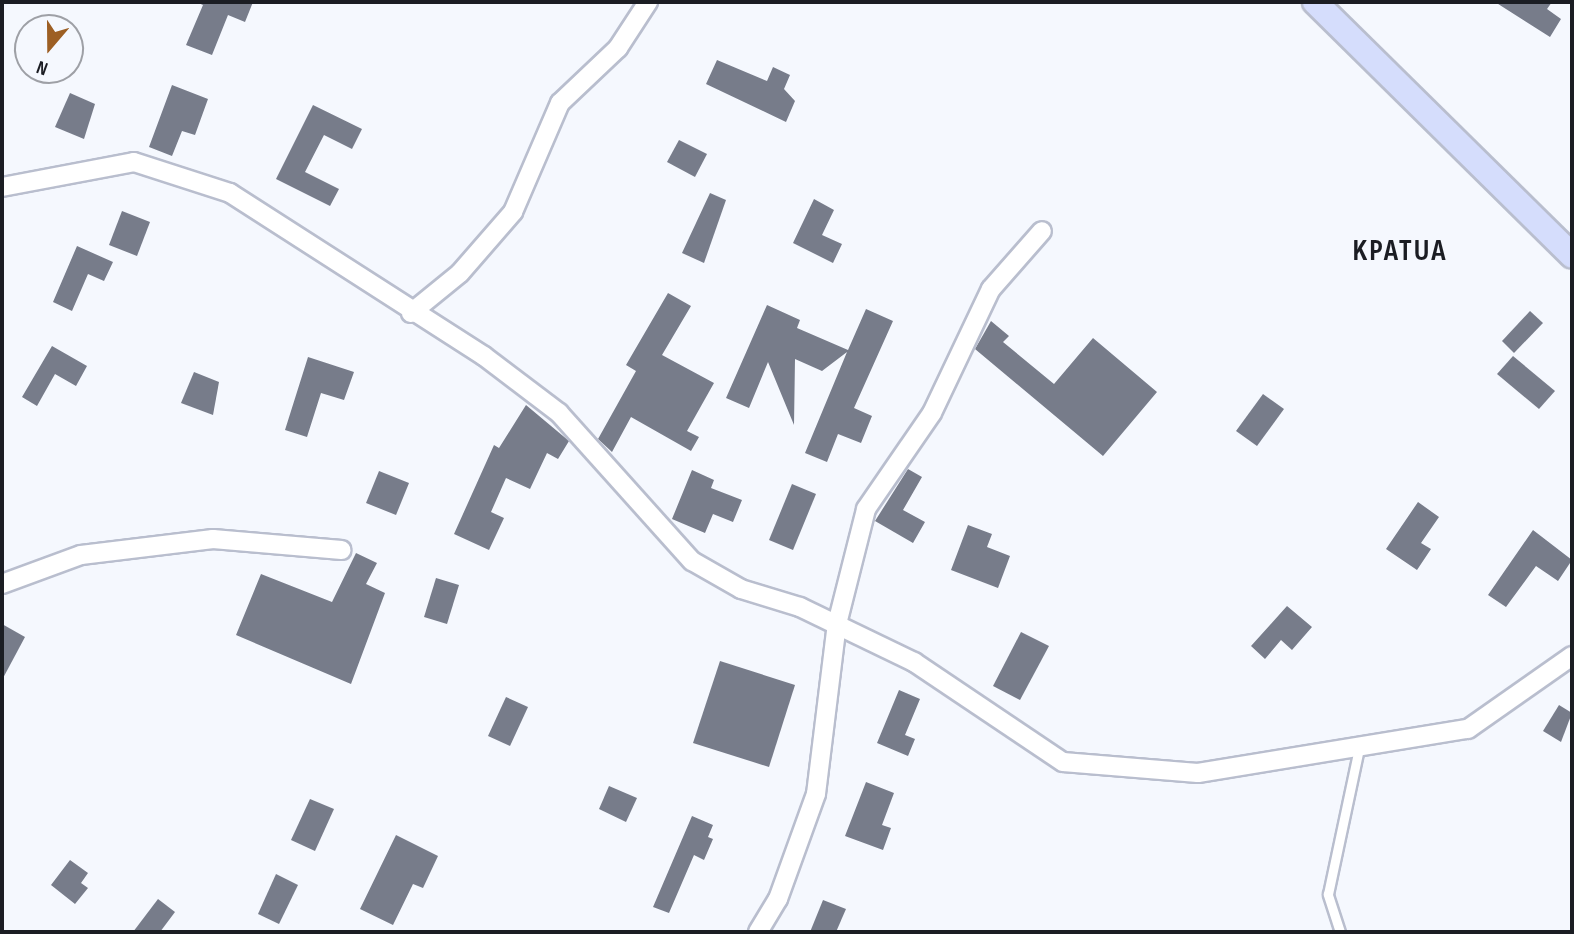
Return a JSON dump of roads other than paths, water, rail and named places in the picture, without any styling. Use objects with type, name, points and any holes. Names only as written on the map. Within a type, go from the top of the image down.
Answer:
[{"type":"main road","points":[[1315,2],[1572,255]]},
{"type":"street","points":[[411,313],[460,273],[513,212],[560,103],[618,48],[648,2]]},
{"type":"street","points":[[2,187],[134,162],[230,193],[411,313],[484,356],[559,413],[692,561],[741,589],[837,624],[915,662],[1063,762],[1198,773],[1468,729],[1572,656]]},
{"type":"street","points":[[758,932],[778,899],[816,794],[837,624],[866,509],[932,413],[991,289],[1042,231]]},
{"type":"street","points":[[2,584],[81,555],[213,539],[342,550]]},
{"type":"lane","points":[[1340,932],[1328,894],[1359,748]]},
{"type":"district","name":"KPATUA","points":[[1400,251]]}]
